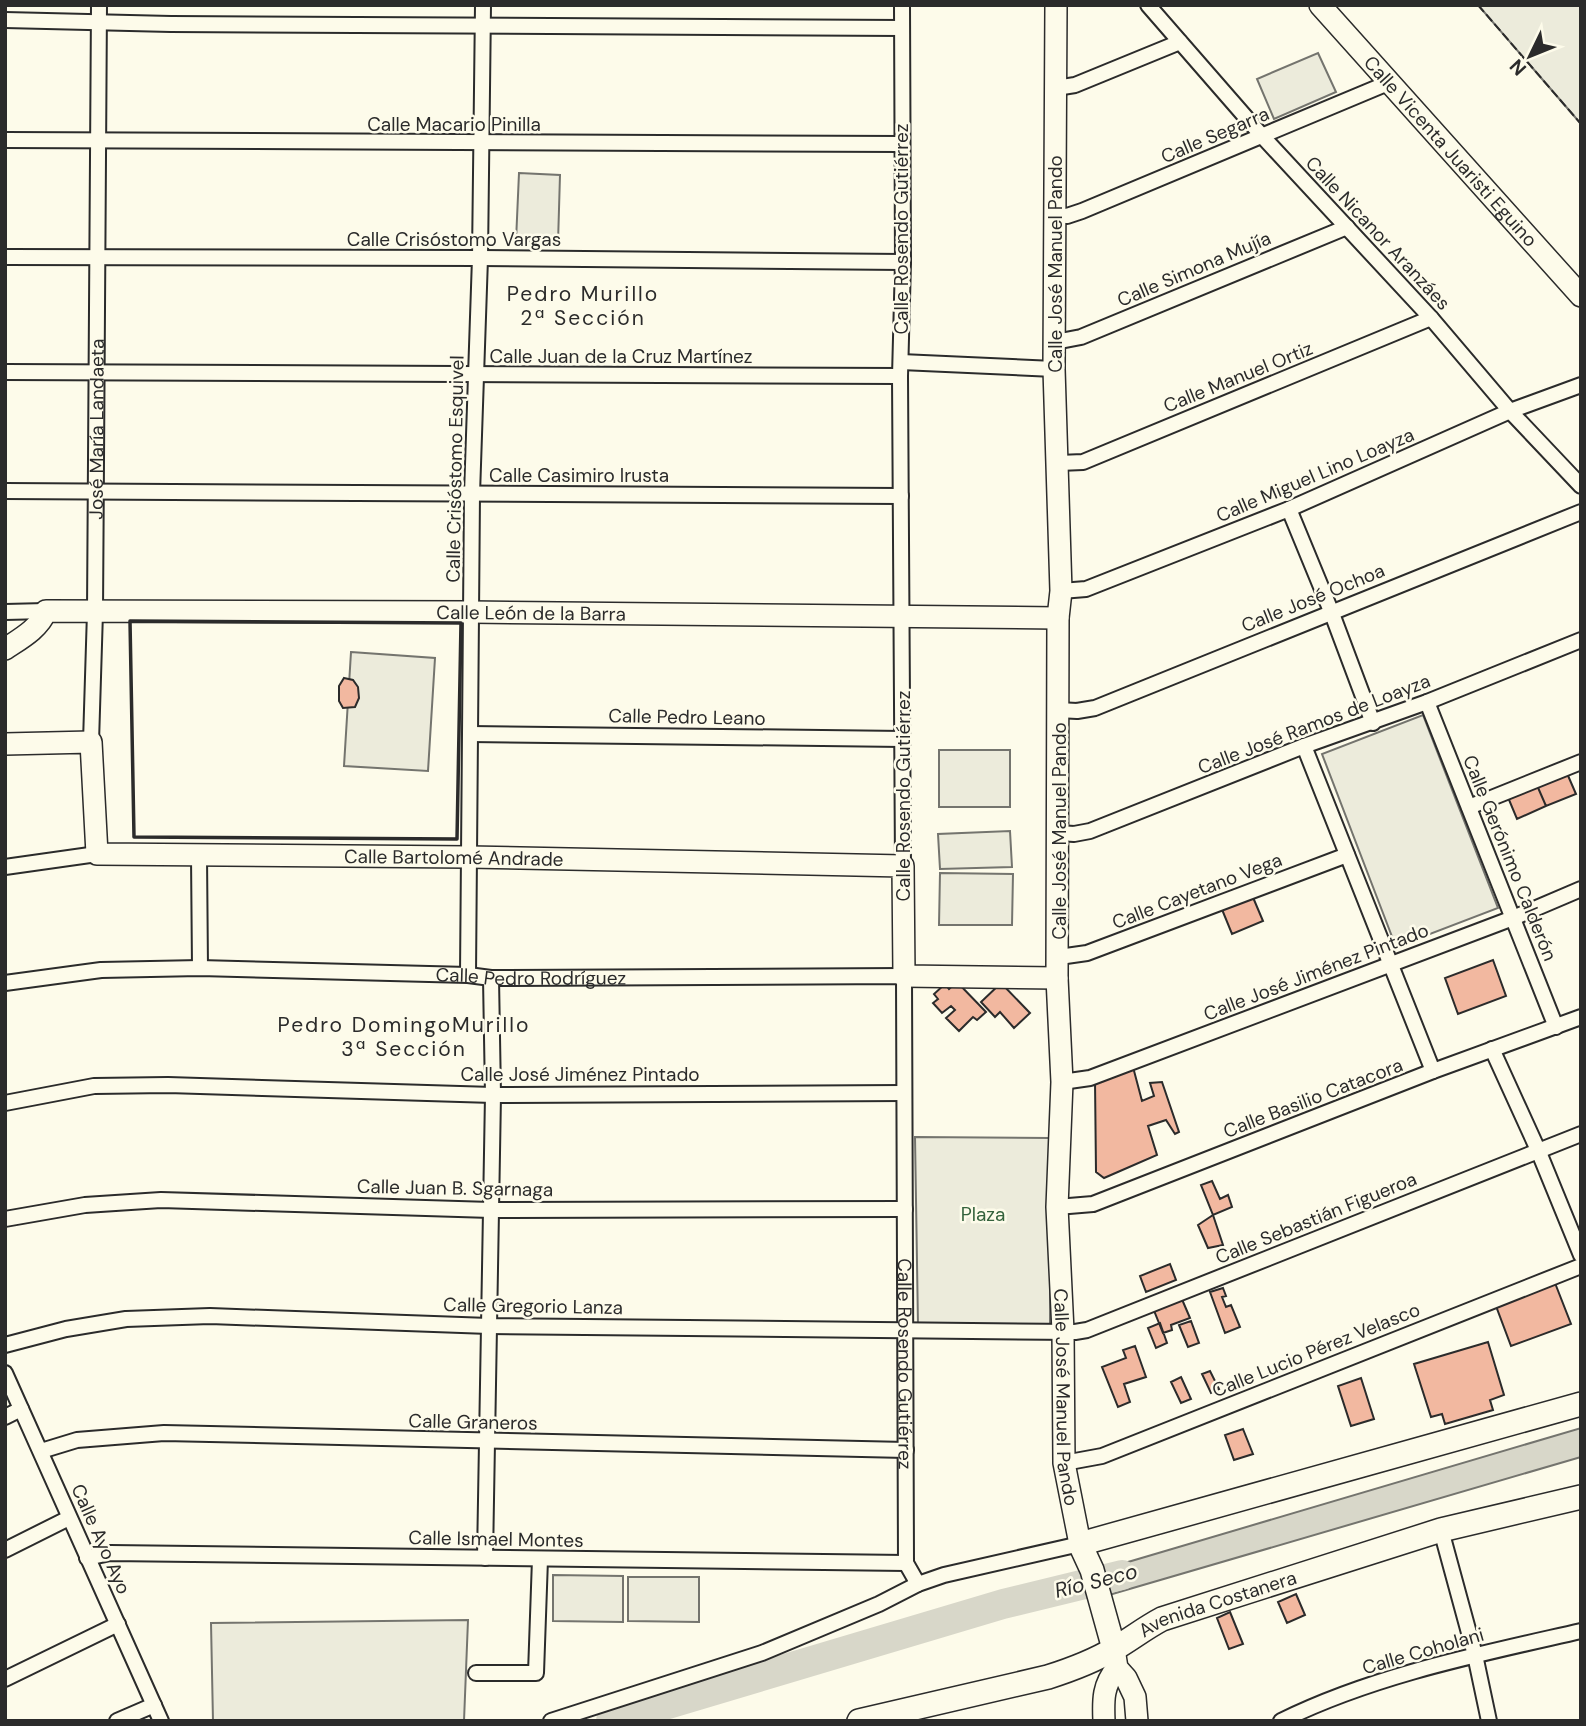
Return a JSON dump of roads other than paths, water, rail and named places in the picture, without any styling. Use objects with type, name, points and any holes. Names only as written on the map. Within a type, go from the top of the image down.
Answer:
[{"type":"main road","points":[[1080,1544],[1581,1404]]},
{"type":"main road","name":"Avenida Costanera","points":[[859,1721],[1048,1677],[1115,1658],[1136,1632],[1162,1619],[1441,1530],[1581,1497]]},
{"type":"main road","name":"Calle José Manuel Pando","points":[[1080,1544],[1092,1570],[1115,1658]]},
{"type":"street","name":"José María Landaeta","points":[[97,854],[91,742],[95,612],[99,5]]},
{"type":"street","name":"Calle Crisóstomo Esquivel","points":[[468,975],[472,494],[480,258],[483,5]]},
{"type":"street","name":"Calle Rosendo Gutiérrez","points":[[902,5],[901,496],[906,1563],[918,1584]]},
{"type":"street","name":"Calle José Manuel Pando","points":[[1056,5],[1054,369],[1061,591],[1058,618],[1058,967],[1062,1082],[1057,1207],[1063,1331],[1064,1463],[1080,1544]]},
{"type":"street","name":"Calle Nicanor Aranzáes","points":[[1148,5],[1262,136],[1432,318],[1510,411],[1581,486]]},
{"type":"street","name":"Calle Vicenta Juaristi Eguino","points":[[1320,5],[1581,296]]},
{"type":"street","points":[[5,20],[902,29]]},
{"type":"street","points":[[1056,88],[1075,85],[1180,41]]},
{"type":"street","name":"Calle Segarra","points":[[1054,215],[1067,216],[1082,211],[1388,83]]},
{"type":"street","name":"Calle Macario Pinilla","points":[[5,140],[902,144]]},
{"type":"street","name":"Calle Simona Mujía","points":[[1055,342],[1081,337],[1347,227]]},
{"type":"street","name":"Calle Crisóstomo Vargas","points":[[5,257],[903,262]]},
{"type":"street","name":"Calle Manuel Ortiz","points":[[1059,463],[1083,462],[1432,318]]},
{"type":"street","name":"Calle Juan de la Cruz Martínez","points":[[5,372],[476,374],[1054,369]]},
{"type":"street","name":"Calle Miguel Lino Loayza","points":[[1061,591],[1086,589],[1289,509],[1510,411],[1581,385]]},
{"type":"street","name":"Calle Casimiro Irusta","points":[[5,491],[901,496]]},
{"type":"street","points":[[1289,509],[1373,723]]},
{"type":"street","name":"Calle José Ochoa","points":[[1058,710],[1095,708],[1581,512]]},
{"type":"street","points":[[5,649],[31,631],[43,619],[46,611]]},
{"type":"street","name":"Calle León de la Barra","points":[[5,612],[471,612],[1058,618]]},
{"type":"street","name":"Calle José Ramos de Loayza","points":[[1059,833],[1090,831],[1581,640]]},
{"type":"street","name":"Calle Gerónimo Calderón","points":[[1427,702],[1556,1027]]},
{"type":"street","name":"Calle Pedro Leano","points":[[470,734],[903,739]]},
{"type":"street","points":[[5,744],[91,742]]},
{"type":"street","points":[[1304,746],[1433,1071]]},
{"type":"street","points":[[1469,807],[1581,762]]},
{"type":"street","name":"Calle Bartolomé Andrade","points":[[5,867],[97,854],[903,866]]},
{"type":"street","name":"Calle Cayetano Vega","points":[[1058,967],[1087,953],[1347,855]]},
{"type":"street","points":[[199,856],[200,968]]},
{"type":"street","name":"Calle José Jiménez Pintado","points":[[1062,1082],[1090,1078],[1513,918],[1581,889]]},
{"type":"street","name":"Calle Pedro Rodríguez","points":[[5,984],[101,970],[200,968],[468,975],[491,978],[904,976],[1058,967]]},
{"type":"street","points":[[485,1558],[491,1210],[491,978]]},
{"type":"street","name":"Calle Basilio Catacora","points":[[1057,1207],[1093,1204],[1433,1071],[1581,1017]]},
{"type":"street","points":[[1492,1049],[1538,1150],[1581,1255]]},
{"type":"street","name":"Calle José Jiménez Pintado","points":[[5,1104],[94,1086],[155,1085],[492,1095],[904,1093]]},
{"type":"street","name":"Calle Sebastián Figueroa","points":[[1063,1331],[1087,1330],[1581,1134]]},
{"type":"street","name":"Calle Juan B. Sgarnaga","points":[[5,1219],[85,1205],[161,1200],[491,1210],[905,1209]]},
{"type":"street","name":"Calle Lucio Pérez Velasco","points":[[1064,1463],[1102,1456],[1581,1266]]},
{"type":"street","name":"Calle Gregorio Lanza","points":[[5,1345],[66,1329],[140,1319],[210,1316],[489,1326],[1063,1331]]},
{"type":"street","name":"Calle Ayo Ayo","points":[[5,1373],[161,1721]]},
{"type":"street","points":[[5,1417],[22,1409]]},
{"type":"street","name":"Calle Graneros","points":[[41,1451],[77,1440],[164,1433],[906,1450]]},
{"type":"street","points":[[5,1550],[69,1518]]},
{"type":"street","points":[[1441,1530],[1475,1655],[1489,1721]]},
{"type":"street","points":[[551,1721],[762,1653],[944,1575],[1080,1544]]},
{"type":"street","name":"Calle Ismael Montes","points":[[87,1558],[110,1553],[906,1563]]},
{"type":"street","points":[[476,1673],[536,1673],[540,1559]]},
{"type":"street","points":[[5,1679],[118,1624]]},
{"type":"street","name":"Calle Coholani","points":[[1281,1721],[1322,1700],[1475,1655],[1581,1631]]},
{"type":"street","points":[[1104,1721],[1104,1690],[1115,1658]]},
{"type":"street","points":[[1115,1658],[1135,1697],[1137,1721]]},
{"type":"street","points":[[117,1721],[154,1705]]},
{"type":"waterway","name":"Río Seco","points":[[611,1721],[1003,1604],[1122,1575]]},
{"type":"district","name":"Pedro Murillo 2ª Sección","points":[[583,306]]},
{"type":"district","name":"Pedro DomingoMurillo 3ª Sección","points":[[404,1037]]},
{"type":"park label","name":"Plaza","points":[[983,1214]]}]
